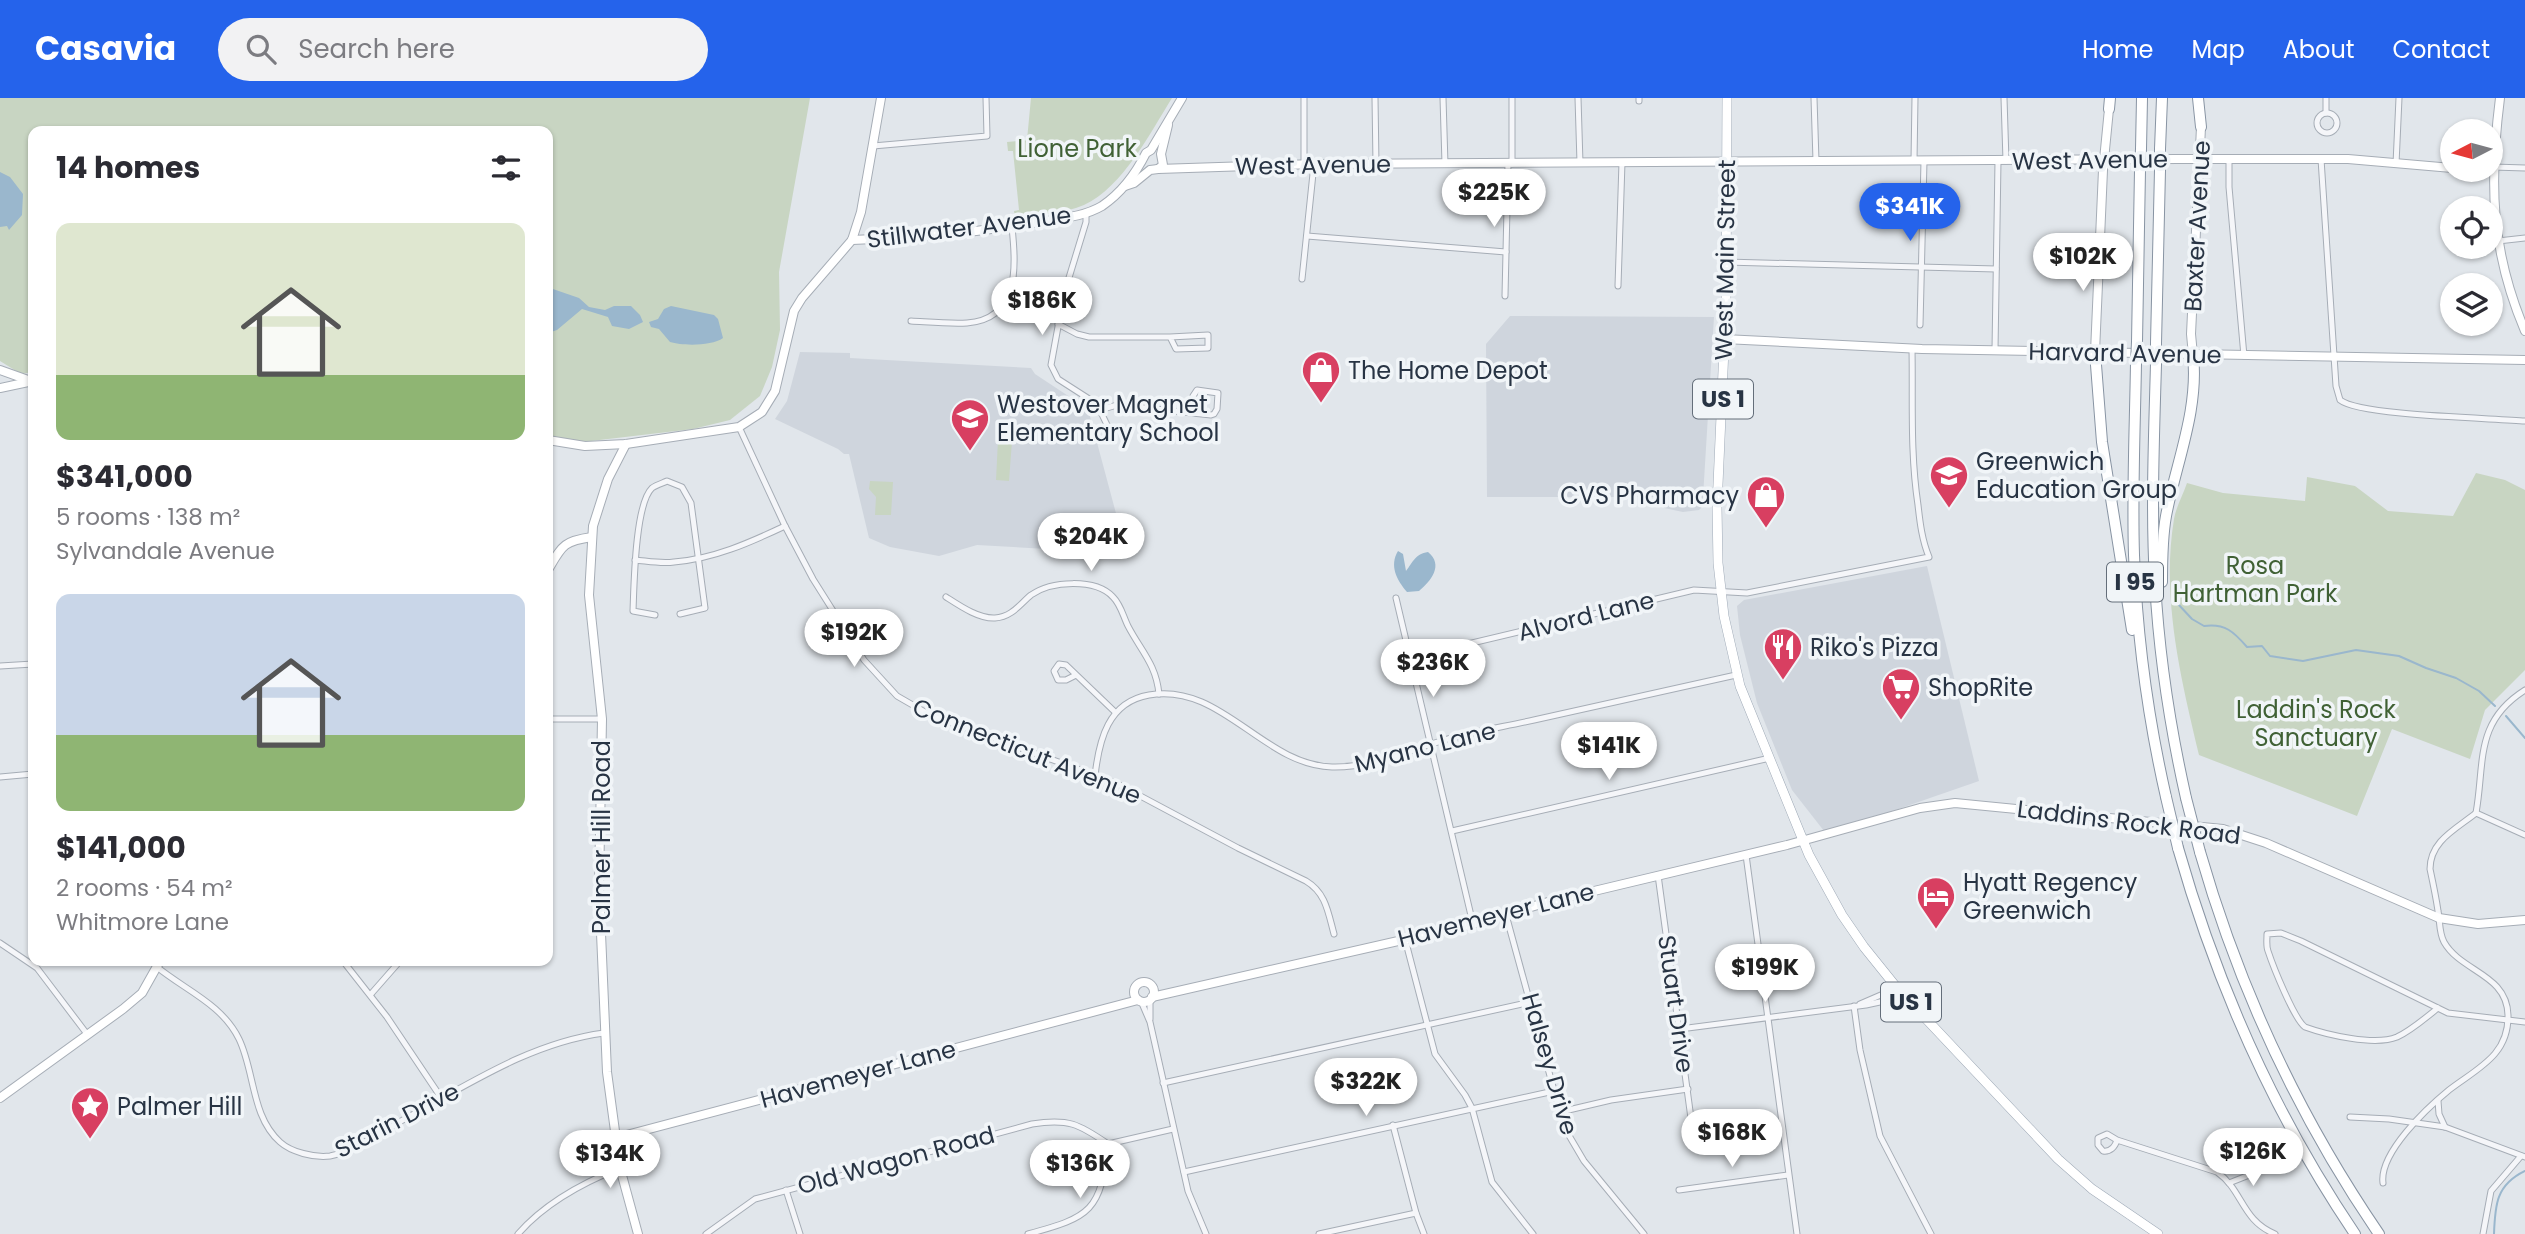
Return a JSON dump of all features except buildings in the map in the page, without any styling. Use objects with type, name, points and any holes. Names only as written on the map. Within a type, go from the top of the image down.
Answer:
[{"type":"highway","name":"I 95","points":[[2142,98],[2134,556],[2147,700],[2178,848],[2208,943],[2249,1044],[2303,1150],[2355,1234]]},
{"type":"highway","name":"I 95","points":[[2162,98],[2153,524],[2161,654],[2186,798],[2229,942],[2269,1041],[2323,1146],[2379,1234]]},
{"type":"highway","points":[[2200,98],[2201,127]]},
{"type":"highway","points":[[2095,352],[2102,442],[2134,640],[2147,700]]},
{"type":"highway","points":[[2161,654],[2164,529],[2189,425],[2193,355]]},
{"type":"main road","points":[[852,240],[861,212],[881,98]]},
{"type":"main road","points":[[1169,122],[1163,165],[1154,170],[1143,162],[1146,153],[1151,150],[1182,98]]},
{"type":"main road","name":"West Main Street","points":[[1727,98],[1726,262],[1717,506],[1718,563],[1724,616],[1737,675],[1804,841]]},
{"type":"main road","points":[[2498,119],[2500,98]]},
{"type":"main road","points":[[2095,352],[2108,102]]},
{"type":"main road","name":"Baxter Avenue","points":[[2193,355],[2201,127]]},
{"type":"main road","points":[[1151,150],[1163,156]]},
{"type":"main road","name":"West Avenue","points":[[1163,156],[1182,167]]},
{"type":"main road","name":"West Avenue","points":[[1154,170],[1309,164],[2199,159],[2321,159],[2440,167]]},
{"type":"main road","name":"Stillwater Avenue","points":[[739,427],[751,420],[770,401],[784,360],[794,312],[802,298],[852,240],[916,237],[1012,227],[1086,213],[1103,205],[1125,186],[1143,162]]},
{"type":"main road","name":"Stillwater Avenue","points":[[1125,186],[1154,170]]},
{"type":"main road","points":[[2501,259],[2505,281],[2525,331]]},
{"type":"main road","name":"Harvard Avenue","points":[[1724,339],[1912,349],[2525,360]]},
{"type":"main road","points":[[0,370],[28,381]]},
{"type":"main road","points":[[0,388],[28,384]]},
{"type":"main road","points":[[553,441],[585,446],[626,444],[739,427]]},
{"type":"main road","name":"Palmer Hill Road","points":[[626,444],[604,490],[592,537],[589,595],[602,719],[599,887],[604,1033],[620,1168],[638,1234]]},
{"type":"main road","points":[[553,561],[570,541],[592,537]]},
{"type":"main road","name":"Laddins Rock Road","points":[[1804,841],[1920,808],[1955,803],[2208,827],[2256,839],[2439,918],[2478,924],[2525,920]]},
{"type":"main road","name":"Havemeyer Lane","points":[[615,1138],[1145,999],[1473,924],[1658,875],[1804,841]]},
{"type":"main road","name":"US 1","points":[[1804,841],[1842,915],[1897,988],[2065,1166],[2104,1198],[2158,1234]]},
{"type":"main road","points":[[0,1098],[123,1009],[142,993],[157,966]]},
{"type":"main road","points":[[1141,983],[1150,985],[1153,991],[1145,999],[1135,996],[1135,988],[1141,983]]},
{"type":"main road","name":"Havemeyer Lane","points":[[1150,985],[1188,989]]},
{"type":"main road","name":"Havemeyer Lane","points":[[1102,1010],[1135,988]]},
{"type":"street","points":[[873,146],[987,136],[986,98]]},
{"type":"street","points":[[1302,279],[1307,236],[1309,164],[1304,98]]},
{"type":"street","points":[[1375,98],[1376,164]]},
{"type":"street","points":[[1444,98],[1445,164]]},
{"type":"street","points":[[1505,296],[1512,98]]},
{"type":"street","points":[[1578,98],[1580,163]]},
{"type":"street","points":[[1814,98],[1816,161]]},
{"type":"street","points":[[1914,161],[1915,98]]},
{"type":"street","points":[[1995,350],[2004,98]]},
{"type":"street","points":[[2326,98],[2326,113]]},
{"type":"street","points":[[2396,164],[2399,98]]},
{"type":"street","points":[[2229,159],[2229,187],[2244,356]]},
{"type":"street","points":[[2321,159],[2338,395],[2346,405],[2433,415],[2525,421]]},
{"type":"street","points":[[1920,325],[1924,161]]},
{"type":"street","points":[[1619,286],[1622,162]]},
{"type":"street","points":[[2503,167],[2525,168]]},
{"type":"street","points":[[1086,213],[1086,222],[1064,294],[1051,360],[1052,370],[1058,379],[1093,400],[1109,429]]},
{"type":"street","points":[[911,321],[968,323],[988,319],[1002,308],[1013,281],[1015,257],[1012,227]]},
{"type":"street","points":[[1307,236],[1506,252]]},
{"type":"street","points":[[2503,240],[2525,238]]},
{"type":"street","points":[[1726,262],[1996,269]]},
{"type":"street","points":[[1058,324],[1089,337],[1208,335],[1208,348],[1176,349],[1170,337]]},
{"type":"street","name":"Alvord Lane","points":[[1409,658],[1694,590],[1746,593],[1929,557],[1923,543],[1914,479],[1911,422],[1912,349]]},
{"type":"street","points":[[1100,410],[1117,405],[1191,413],[1214,414],[1218,393],[1194,391],[1191,413]]},
{"type":"street","name":"Connecticut Avenue","points":[[739,427],[801,559],[873,672],[897,695],[930,715],[1116,783],[1316,887],[1323,896],[1334,934]]},
{"type":"street","points":[[655,615],[633,611],[635,560],[643,507],[652,488],[667,481],[682,487],[691,503],[705,608],[680,614]]},
{"type":"street","points":[[635,560],[671,563],[699,558],[733,549],[785,526]]},
{"type":"street","points":[[946,597],[961,607],[995,618],[1010,614],[1030,596],[1043,589],[1063,584],[1101,589],[1118,603],[1153,666],[1159,694]]},
{"type":"street","points":[[1396,598],[1473,924]]},
{"type":"street","points":[[0,666],[28,664]]},
{"type":"street","points":[[1076,675],[1115,712],[1103,731],[1095,776]]},
{"type":"street","name":"Myano Lane","points":[[1115,712],[1138,698],[1159,694],[1190,697],[1202,701],[1282,752],[1310,764],[1349,766],[1439,741],[1737,675]]},
{"type":"street","points":[[2383,1183],[2382,1175],[2390,1155],[2416,1122],[2494,1057],[2502,1043],[2508,1019],[2507,1002],[2502,991],[2450,949],[2442,937],[2430,858],[2439,842],[2476,813],[2482,748],[2488,733],[2507,704],[2525,690]]},
{"type":"street","points":[[553,719],[602,719]]},
{"type":"street","points":[[1452,831],[1770,758]]},
{"type":"street","points":[[0,777],[28,774]]},
{"type":"street","points":[[2476,813],[2525,835]]},
{"type":"street","points":[[1746,855],[1797,1234]]},
{"type":"street","name":"Stuart Drive","points":[[1658,875],[1693,1133]]},
{"type":"street","name":"Halsey Drive","points":[[1506,915],[1560,1112],[1574,1147],[1644,1234]]},
{"type":"street","points":[[2438,1008],[2409,1030],[2390,1039],[2365,1039],[2305,1027],[2294,1011],[2267,948],[2267,934],[2281,933],[2301,941],[2438,1008],[2466,1016],[2525,1022]]},
{"type":"street","points":[[1405,939],[1435,1054],[1472,1108],[1492,1182],[1533,1234]]},
{"type":"street","points":[[0,943],[28,962]]},
{"type":"street","points":[[34,966],[87,1034]]},
{"type":"street","name":"Starin Drive","points":[[161,966],[222,1012],[240,1040],[265,1122],[281,1143],[291,1149],[322,1156],[339,1153],[521,1056],[576,1037],[604,1033]]},
{"type":"street","points":[[347,966],[371,994],[442,1099]]},
{"type":"street","points":[[371,994],[396,966]]},
{"type":"street","points":[[1680,1029],[1854,1006],[1897,988]]},
{"type":"street","points":[[1145,999],[1193,1208],[1206,1234]]},
{"type":"street","points":[[1163,1083],[1531,1002]]},
{"type":"street","points":[[1854,1006],[1860,1050],[1880,1136],[1931,1234]]},
{"type":"street","points":[[1560,1112],[1611,1100],[1688,1089]]},
{"type":"street","points":[[1184,1172],[1554,1091]]},
{"type":"street","points":[[2438,1101],[2439,1114],[2445,1127]]},
{"type":"street","points":[[2350,1117],[2445,1127],[2523,1156],[2491,1191],[2483,1234]]},
{"type":"street","name":"Old Wagon Road","points":[[706,1234],[755,1199],[1048,1121],[1066,1121],[1080,1125],[1108,1144]]},
{"type":"street","points":[[1393,1125],[1424,1234]]},
{"type":"street","points":[[1028,1234],[1066,1224],[1097,1200],[1102,1186],[1108,1144],[1173,1129]]},
{"type":"street","points":[[2117,1140],[2211,1169],[2229,1183],[2252,1219],[2275,1234]]},
{"type":"street","points":[[518,1234],[569,1192],[620,1168]]},
{"type":"street","points":[[2229,1183],[2267,1168]]},
{"type":"street","points":[[1679,1190],[1788,1175]]},
{"type":"street","points":[[786,1190],[800,1234]]},
{"type":"street","points":[[1319,1234],[1416,1213]]},
{"type":"shaded area","points":[[1510,316],[1714,317],[1703,497],[1699,510],[1683,512],[1664,508],[1663,497],[1487,497],[1486,344]]},
{"type":"shaded area","name":"Westover Magnet Elementary School","points":[[800,352],[850,353],[850,358],[1031,368],[1035,374],[1088,409],[1121,532],[1065,550],[977,545],[939,556],[890,547],[869,538],[849,454],[844,454],[775,419],[787,401]]},
{"type":"shaded area","points":[[1927,566],[1979,781],[1881,815],[1824,831],[1792,790],[1757,703],[1740,635],[1737,606],[1744,600]]},
{"type":"green space","points":[[0,98],[810,98],[779,272],[780,330],[772,367],[760,396],[730,420],[693,429],[591,441],[571,441],[553,436],[553,126],[28,126],[28,373],[21,374],[0,361]]},
{"type":"green space","name":"Lione Park","points":[[1031,98],[1172,98],[1134,158],[1098,197],[1067,210],[1015,217],[1014,211],[1019,210],[1013,151],[1008,151],[1007,142],[1027,140]]},
{"type":"green space","points":[[998,440],[1012,441],[1009,481],[996,480]]},
{"type":"green space","points":[[2476,473],[2505,480],[2525,490],[2525,670],[2485,710],[2470,759],[2392,729],[2357,816],[2199,755],[2180,668],[2171,608],[2174,519],[2187,483],[2223,493],[2305,501],[2307,477],[2355,486],[2388,511],[2453,516]]},
{"type":"green space","points":[[870,481],[893,482],[891,515],[875,515],[876,497],[869,489]]},
{"type":"water","points":[[0,172],[10,177],[23,194],[22,215],[9,230],[7,226],[0,227]]},
{"type":"water","points":[[553,289],[579,298],[589,307],[605,310],[614,306],[631,306],[643,322],[629,329],[612,326],[608,317],[582,309],[553,331]]},
{"type":"water","points":[[671,306],[714,315],[718,319],[723,338],[712,343],[670,342],[659,329],[651,327],[649,322],[658,319],[664,309]]},
{"type":"water","points":[[1398,551],[1403,554],[1406,571],[1420,555],[1428,552],[1433,557],[1434,573],[1419,591],[1407,592],[1397,578],[1394,562]]},
{"type":"waterway","points":[[2178,604],[2192,619],[2204,626],[2223,627],[2247,647],[2262,646],[2270,656],[2303,661],[2356,650],[2399,656],[2456,678],[2479,691],[2495,706]]},
{"type":"waterway","points":[[2506,716],[2525,738]]},
{"type":"waterway","points":[[2494,1234],[2499,1197],[2508,1183],[2525,1171]]},
{"type":"place","name":"The Home Depot","points":[[1321,404]]},
{"type":"place","name":"Westover Magnet Elementary School","points":[[970,452]]},
{"type":"place","name":"Greenwich Education Group","points":[[1949,509]]},
{"type":"place","name":"CVS Pharmacy","points":[[1766,529]]},
{"type":"place","name":"Riko's Pizza","points":[[1783,681]]},
{"type":"place","name":"ShopRite","points":[[1901,721]]},
{"type":"place","name":"Hyatt Regency Greenwich","points":[[1936,930]]},
{"type":"place","name":"Palmer Hill","points":[[90,1140]]},
{"type":"park label","name":"Rosa Hartman Park","points":[[2255,579]]},
{"type":"park label","name":"Laddin's Rock Sanctuary","points":[[2316,723]]}]
